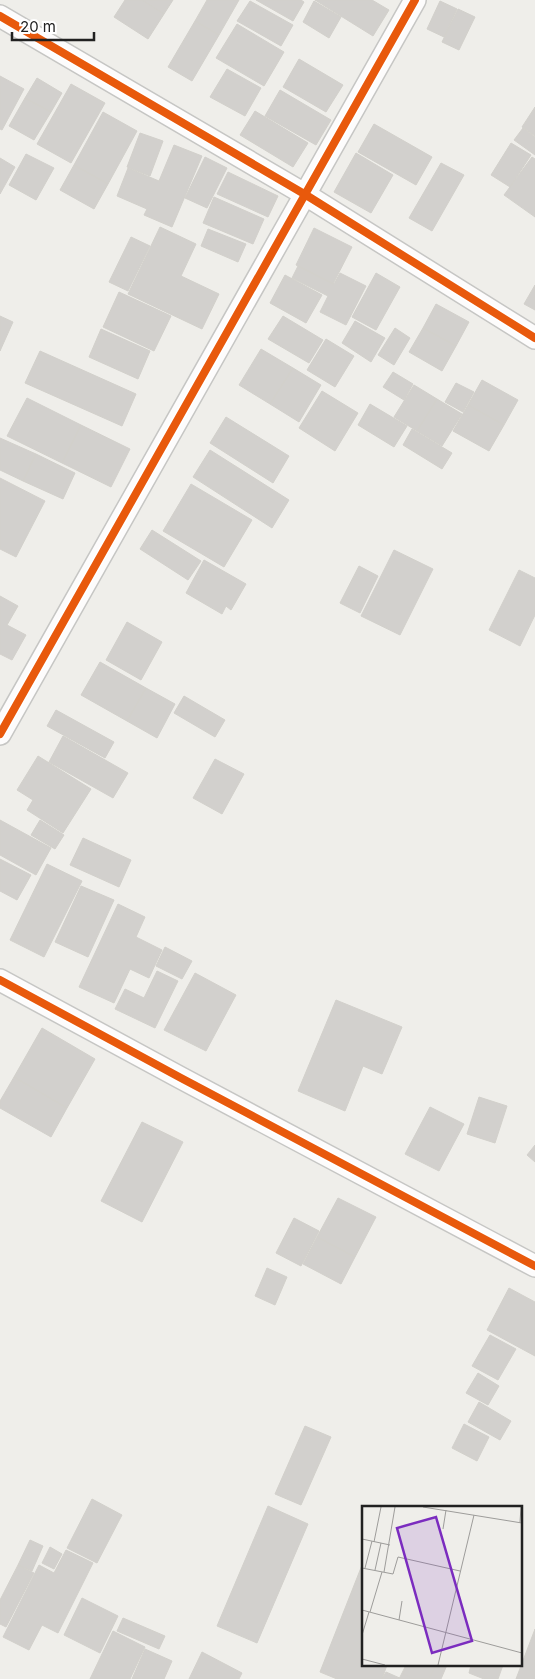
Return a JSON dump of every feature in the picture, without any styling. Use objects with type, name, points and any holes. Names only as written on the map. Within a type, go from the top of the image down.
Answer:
[{"type":"street","points":[[0,734],[114,528],[306,195],[415,0]]},
{"type":"street","points":[[0,16],[306,195],[535,338]]},
{"type":"street","points":[[0,980],[535,1266]]},
{"type":"building","points":[[125,0],[142,0],[164,14],[148,39],[114,17]]},
{"type":"building","points":[[142,0],[173,0],[164,14]]},
{"type":"building","points":[[207,0],[239,0],[219,35],[195,21]]},
{"type":"building","points":[[256,0],[301,0],[304,2],[293,21]]},
{"type":"building","points":[[315,0],[372,0],[389,10],[373,36]]},
{"type":"building","points":[[250,1],[293,25],[281,46],[237,21]]},
{"type":"building","points":[[314,1],[341,17],[329,38],[303,22]]},
{"type":"building","points":[[440,1],[457,9],[444,37],[427,29]]},
{"type":"building","points":[[458,9],[475,17],[459,50],[442,42]]},
{"type":"building","points":[[195,21],[219,35],[192,81],[168,67]]},
{"type":"building","points":[[237,24],[284,52],[264,86],[216,58]]},
{"type":"building","points":[[299,59],[343,85],[326,112],[283,87]]},
{"type":"building","points":[[227,69],[261,88],[245,116],[210,97]]},
{"type":"building","points":[[0,76],[24,89],[2,130],[0,129]]},
{"type":"building","points":[[37,78],[62,93],[51,112],[25,98]]},
{"type":"building","points":[[71,84],[105,103],[71,163],[37,144]]},
{"type":"building","points":[[280,90],[331,120],[316,145],[265,116]]},
{"type":"building","points":[[25,98],[51,112],[34,140],[9,126]]},
{"type":"building","points":[[535,107],[535,136],[522,127]]},
{"type":"building","points":[[255,111],[308,143],[293,167],[240,135]]},
{"type":"building","points":[[103,112],[137,131],[108,184],[74,165]]},
{"type":"building","points":[[374,124],[432,157],[416,185],[358,152]]},
{"type":"building","points":[[523,128],[535,137],[535,155],[514,140]]},
{"type":"building","points":[[140,133],[163,141],[150,176],[127,167]]},
{"type":"building","points":[[511,143],[531,155],[510,187],[491,175]]},
{"type":"building","points":[[174,145],[202,156],[172,227],[144,215],[147,209],[117,196],[128,168],[159,181]]},
{"type":"building","points":[[356,153],[393,175],[371,213],[334,192]]},
{"type":"building","points":[[26,154],[54,168],[36,200],[9,185]]},
{"type":"building","points":[[205,157],[227,168],[207,208],[185,198]]},
{"type":"building","points":[[532,157],[535,159],[535,217],[504,195]]},
{"type":"building","points":[[0,158],[15,167],[0,194]]},
{"type":"building","points":[[441,163],[464,175],[432,231],[409,218]]},
{"type":"building","points":[[74,165],[108,184],[94,209],[60,190]]},
{"type":"building","points":[[228,172],[278,196],[268,217],[217,194]]},
{"type":"building","points":[[214,197],[264,219],[253,244],[203,223]]},
{"type":"building","points":[[160,227],[196,244],[181,276],[219,294],[202,329],[128,294]]},
{"type":"building","points":[[314,228],[352,247],[333,284],[296,265]]},
{"type":"building","points":[[208,229],[246,244],[238,262],[201,246]]},
{"type":"building","points":[[131,237],[150,246],[128,291],[109,282]]},
{"type":"building","points":[[298,266],[334,284],[340,273],[366,286],[346,325],[320,312],[328,296],[292,278]]},
{"type":"building","points":[[376,273],[400,287],[376,330],[352,317]]},
{"type":"building","points":[[285,275],[322,295],[306,323],[270,303]]},
{"type":"building","points":[[535,285],[535,310],[524,304]]},
{"type":"building","points":[[119,292],[171,316],[154,351],[103,327]]},
{"type":"building","points":[[436,304],[469,322],[456,346],[423,328]]},
{"type":"building","points":[[0,316],[13,322],[0,351]]},
{"type":"building","points":[[283,316],[323,340],[309,363],[268,339]]},
{"type":"building","points":[[355,321],[385,338],[371,362],[342,343]]},
{"type":"building","points":[[395,328],[410,338],[394,365],[378,355]]},
{"type":"building","points":[[423,328],[456,346],[442,371],[409,352]]},
{"type":"building","points":[[101,329],[150,351],[138,379],[89,357]]},
{"type":"building","points":[[326,339],[354,356],[335,387],[307,370]]},
{"type":"building","points":[[261,349],[293,368],[270,404],[239,385]]},
{"type":"building","points":[[40,351],[136,394],[122,426],[25,383]]},
{"type":"building","points":[[293,368],[321,385],[299,422],[270,404]]},
{"type":"building","points":[[393,372],[413,384],[404,400],[383,387]]},
{"type":"building","points":[[482,380],[518,400],[504,425],[468,405]]},
{"type":"building","points":[[456,383],[474,392],[463,412],[445,402]]},
{"type":"building","points":[[414,385],[437,399],[417,431],[394,417]]},
{"type":"building","points":[[322,391],[358,413],[335,451],[299,428]]},
{"type":"building","points":[[27,398],[81,425],[62,463],[7,436]]},
{"type":"building","points":[[437,399],[462,414],[442,446],[417,431]]},
{"type":"building","points":[[370,404],[407,426],[394,447],[358,425]]},
{"type":"building","points":[[468,405],[504,425],[489,451],[453,431]]},
{"type":"building","points":[[226,417],[289,456],[273,483],[210,443]]},
{"type":"building","points":[[81,425],[130,449],[111,487],[62,463]]},
{"type":"building","points":[[412,429],[452,453],[442,469],[403,445]]},
{"type":"building","points":[[0,438],[36,454],[23,481],[0,470]]},
{"type":"building","points":[[210,450],[289,500],[272,528],[193,477]]},
{"type":"building","points":[[36,454],[75,473],[63,499],[23,481]]},
{"type":"building","points":[[0,478],[45,501],[16,557],[0,549]]},
{"type":"building","points":[[191,484],[252,520],[224,567],[163,531]]},
{"type":"building","points":[[152,530],[201,561],[188,580],[140,549]]},
{"type":"building","points":[[394,550],[433,569],[400,635],[361,616]]},
{"type":"building","points":[[204,560],[246,584],[231,610],[226,606],[222,614],[186,593]]},
{"type":"building","points":[[359,566],[378,576],[360,613],[340,603]]},
{"type":"building","points":[[519,570],[535,578],[535,615],[520,646],[489,630]]},
{"type":"building","points":[[0,596],[18,606],[7,625],[26,635],[12,660],[0,654]]},
{"type":"building","points":[[127,622],[162,642],[141,680],[106,660]]},
{"type":"building","points":[[100,662],[146,688],[127,721],[81,695]]},
{"type":"building","points":[[146,688],[175,704],[157,738],[127,721]]},
{"type":"building","points":[[184,696],[225,720],[215,737],[174,713]]},
{"type":"building","points":[[56,710],[114,742],[105,758],[47,726]]},
{"type":"building","points":[[63,736],[128,773],[113,798],[49,762]]},
{"type":"building","points":[[38,756],[91,789],[63,833],[27,810],[33,800],[17,790]]},
{"type":"building","points":[[215,759],[244,774],[222,814],[193,798]]},
{"type":"building","points":[[0,820],[51,848],[36,875],[0,855]]},
{"type":"building","points":[[40,820],[64,835],[55,849],[31,835]]},
{"type":"building","points":[[83,838],[131,860],[119,887],[70,865]]},
{"type":"building","points":[[0,859],[31,875],[17,900],[0,891]]},
{"type":"building","points":[[47,864],[82,881],[44,957],[10,940]]},
{"type":"building","points":[[81,886],[114,900],[88,957],[55,942]]},
{"type":"building","points":[[118,904],[145,917],[136,937],[162,950],[149,978],[130,969],[114,1003],[79,987]]},
{"type":"building","points":[[165,947],[192,961],[182,979],[156,966]]},
{"type":"building","points":[[157,971],[178,981],[155,1028],[115,1009],[125,989],[144,998]]},
{"type":"building","points":[[195,973],[236,995],[206,1051],[164,1030]]},
{"type":"building","points":[[336,1000],[402,1027],[382,1074],[363,1066],[345,1111],[298,1091]]},
{"type":"building","points":[[42,1028],[95,1059],[67,1108],[14,1077]]},
{"type":"building","points":[[14,1077],[67,1108],[51,1137],[0,1108],[0,1101]]},
{"type":"building","points":[[479,1097],[507,1106],[495,1143],[467,1134]]},
{"type":"building","points":[[430,1107],[464,1124],[439,1171],[405,1154]]},
{"type":"building","points":[[142,1122],[183,1142],[142,1222],[101,1201]]},
{"type":"building","points":[[535,1145],[535,1162],[527,1155]]},
{"type":"building","points":[[338,1198],[376,1217],[355,1257],[317,1237]]},
{"type":"building","points":[[294,1218],[319,1231],[301,1266],[276,1253]]},
{"type":"building","points":[[317,1237],[355,1257],[341,1284],[303,1264]]},
{"type":"building","points":[[267,1268],[287,1277],[275,1305],[255,1296]]},
{"type":"building","points":[[509,1288],[535,1302],[535,1356],[487,1330]]},
{"type":"building","points":[[490,1335],[516,1349],[498,1380],[472,1366]]},
{"type":"building","points":[[478,1373],[499,1386],[488,1405],[466,1393]]},
{"type":"building","points":[[479,1402],[511,1421],[500,1440],[468,1422]]},
{"type":"building","points":[[464,1424],[489,1437],[477,1461],[452,1448]]},
{"type":"building","points":[[305,1426],[331,1437],[301,1505],[275,1494]]},
{"type":"building","points":[[92,1499],[122,1515],[97,1563],[67,1548]]},
{"type":"building","points":[[268,1506],[308,1524],[257,1643],[217,1626]]},
{"type":"building","points":[[30,1540],[43,1546],[32,1571],[18,1565]]},
{"type":"building","points":[[50,1547],[62,1554],[54,1569],[42,1563]]},
{"type":"building","points":[[66,1550],[93,1563],[58,1633],[42,1625],[29,1650],[3,1637],[39,1565],[54,1573]]},
{"type":"building","points":[[18,1565],[34,1573],[6,1627],[0,1624],[0,1600]]},
{"type":"building","points":[[362,1565],[362,1666],[387,1666],[382,1679],[337,1679],[320,1672]]},
{"type":"building","points":[[82,1598],[118,1616],[100,1653],[64,1635]]},
{"type":"building","points":[[123,1618],[165,1636],[159,1649],[117,1631]]},
{"type":"building","points":[[535,1629],[535,1679],[516,1679]]},
{"type":"building","points":[[113,1631],[145,1647],[130,1679],[90,1679]]},
{"type":"building","points":[[145,1649],[172,1661],[164,1679],[132,1679]]},
{"type":"building","points":[[202,1652],[242,1673],[239,1679],[189,1679]]},
{"type":"building","points":[[406,1666],[447,1666],[441,1679],[399,1679]]},
{"type":"building","points":[[407,1666],[435,1667],[429,1679],[414,1679],[403,1674]]},
{"type":"building","points":[[471,1666],[503,1666],[498,1679],[484,1679],[469,1673]]},
{"type":"building","points":[[386,1672],[402,1679],[382,1679]]},
{"type":"cycle path","points":[[0,734],[415,0]]},
{"type":"cycle path","points":[[0,16],[306,195],[535,338]]},
{"type":"cycle path","points":[[0,980],[535,1266]]}]
